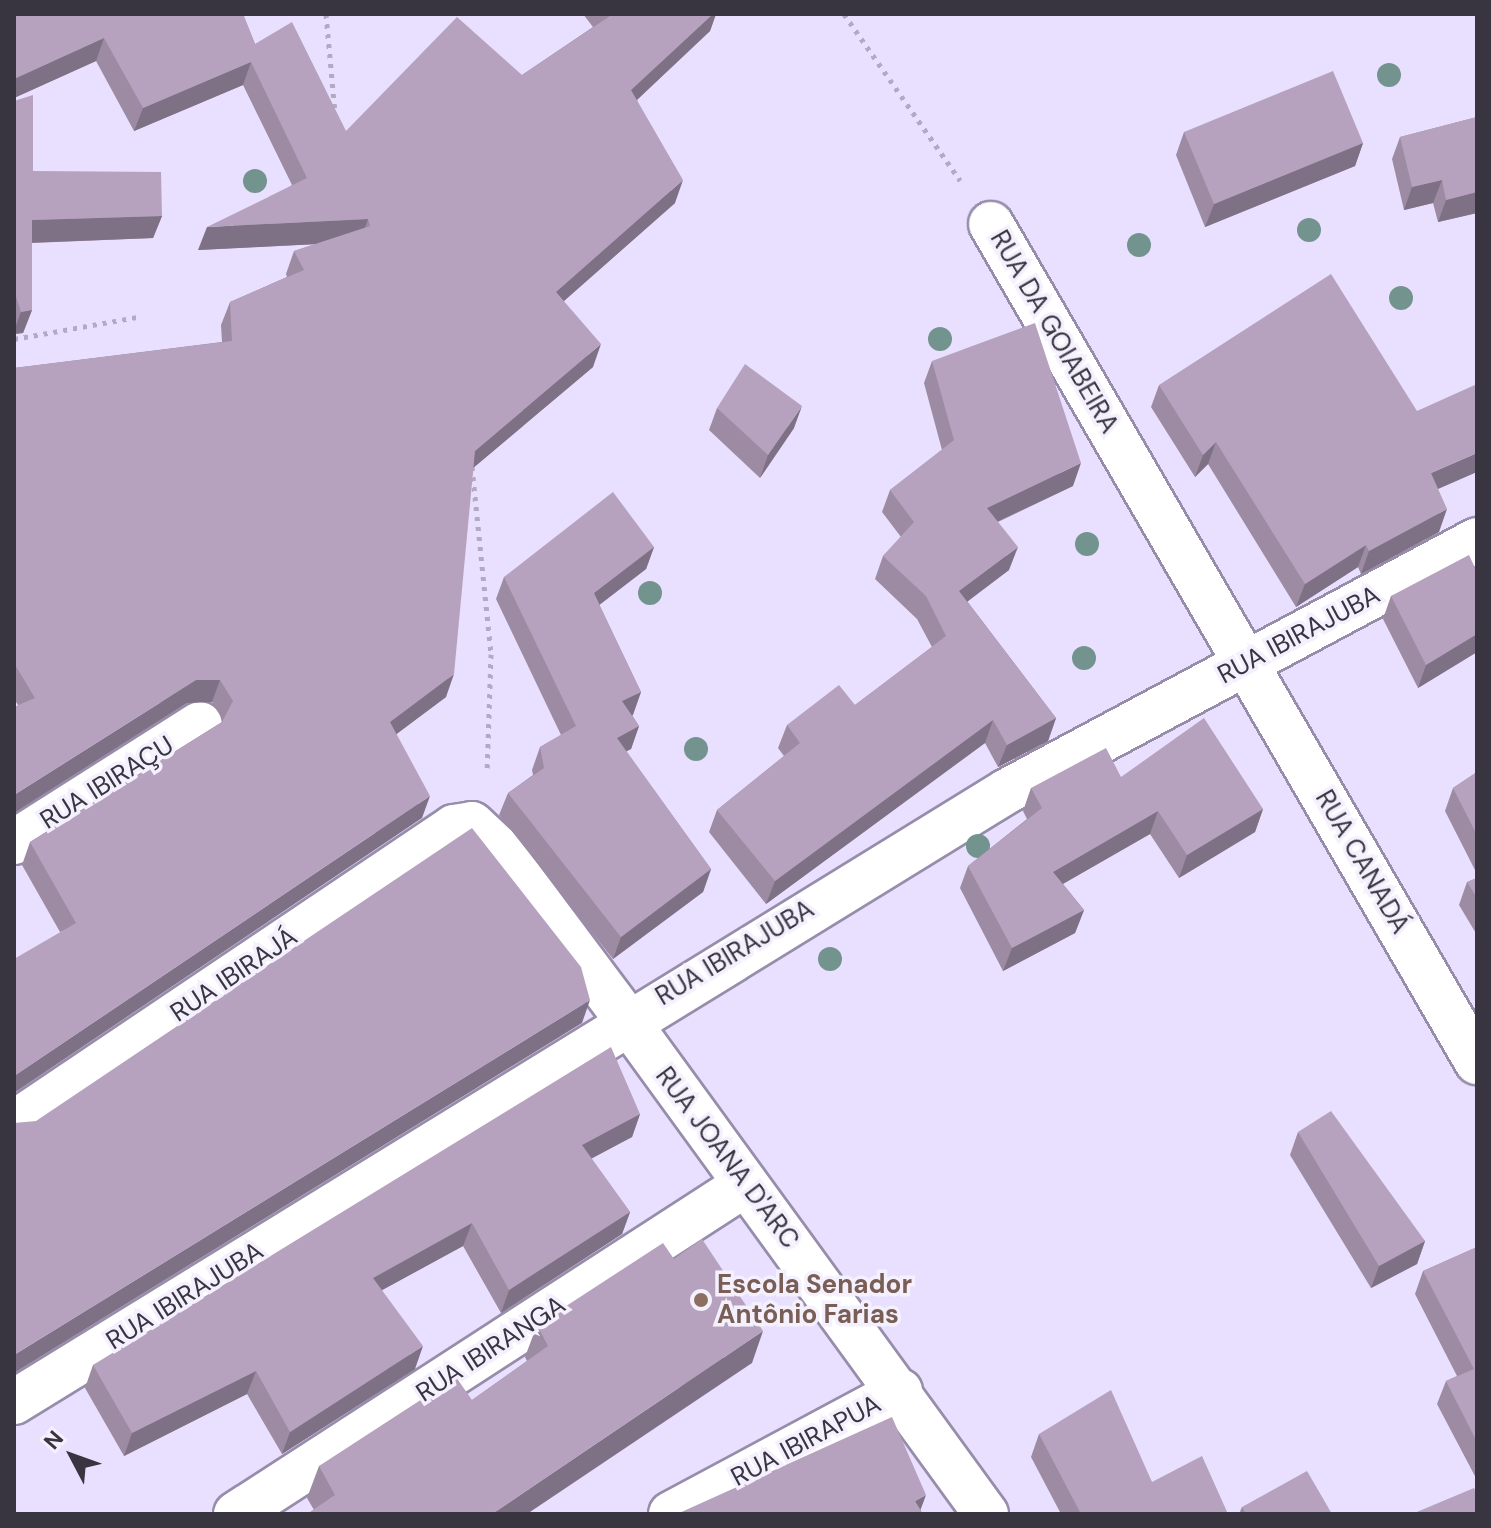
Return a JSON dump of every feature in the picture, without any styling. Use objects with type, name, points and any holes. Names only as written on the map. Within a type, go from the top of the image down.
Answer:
[{"type":"street","name":"RUA DA GOIABEIRA","points":[[991,224],[1247,662]]},
{"type":"street","name":"RUA IBIRAJUBA","points":[[14,1402],[626,1019],[1007,791],[1477,540]]},
{"type":"street","name":"RUA CANADÁ","points":[[1247,662],[1477,1062]]},
{"type":"street","name":"RUA IBIRAÇU","points":[[14,842],[200,724]]},
{"type":"street","name":"RUA JOANA D'ARC","points":[[467,828],[626,1019],[900,1391],[986,1514]]},
{"type":"street","name":"RUA IBIRAJÁ","points":[[14,1123],[467,828]]},
{"type":"street","name":"RUA IBIRANGA","points":[[236,1514],[746,1184]]},
{"type":"street","name":"RUA IBIRAPUA","points":[[671,1514],[900,1391]]},
{"type":"path","points":[[326,14],[335,119]]},
{"type":"path","name":"RUA DA GOIABEIRA","points":[[844,14],[991,224]]},
{"type":"path","points":[[14,339],[138,317]]},
{"type":"path","points":[[467,828],[491,654],[469,455]]},
{"type":"building","points":[[15,14],[243,14],[255,44],[292,22],[346,131],[457,17],[522,75],[610,16],[608,14],[713,14],[631,90],[683,180],[556,292],[601,344],[475,451],[454,674],[390,722],[430,796],[14,1076],[14,959],[76,923],[30,842],[222,722],[233,701],[220,680],[196,680],[14,795],[14,707],[35,698],[14,663],[14,368],[232,341],[230,302],[304,270],[294,251],[370,226],[368,219],[207,227],[307,178],[251,62],[143,108],[104,38],[14,79]]},
{"type":"building","points":[[1333,71],[1363,143],[1214,204],[1184,132]]},
{"type":"building","points":[[33,95],[33,171],[161,172],[162,216],[32,220],[32,310],[21,312],[14,290],[14,101]]},
{"type":"building","points":[[1477,117],[1477,192],[1446,200],[1442,180],[1412,187],[1400,137]]},
{"type":"building","points":[[1331,274],[1417,411],[1477,384],[1477,453],[1431,473],[1447,509],[1369,551],[1366,545],[1305,584],[1216,442],[1203,455],[1159,385]]},
{"type":"building","points":[[1035,323],[1081,463],[987,508],[1018,547],[959,591],[1056,718],[1007,745],[993,720],[775,881],[717,810],[800,743],[787,725],[839,685],[855,705],[946,636],[926,596],[883,556],[914,522],[890,490],[954,440],[932,361]]},
{"type":"building","points":[[745,364],[802,406],[768,455],[717,408]]},
{"type":"building","points":[[613,492],[654,547],[594,593],[641,692],[622,701],[639,726],[617,738],[711,869],[621,937],[508,793],[544,768],[540,747],[576,726],[504,577]]},
{"type":"building","points":[[1469,555],[1477,572],[1477,634],[1426,665],[1391,596]]},
{"type":"building","points":[[1204,718],[1263,809],[1187,855],[1158,811],[1053,872],[1084,910],[1012,948],[968,866],[1042,808],[1031,788],[1106,748],[1121,777]]},
{"type":"building","points":[[1477,772],[1477,835],[1453,788]]},
{"type":"building","points":[[472,828],[581,967],[590,1000],[14,1355],[14,1123],[36,1121]]},
{"type":"building","points":[[1477,878],[1477,898],[1467,882]]},
{"type":"building","points":[[611,1047],[640,1114],[582,1145],[630,1212],[509,1290],[472,1223],[373,1278],[423,1346],[290,1432],[256,1371],[132,1433],[93,1365]]},
{"type":"building","points":[[1331,1111],[1425,1241],[1379,1266],[1298,1132]]},
{"type":"building","points":[[702,1239],[763,1331],[492,1514],[307,1514],[335,1495],[319,1466],[456,1377],[472,1400],[548,1346],[537,1325],[663,1243],[674,1259]]},
{"type":"building","points":[[1477,1247],[1477,1442],[1446,1381],[1474,1369],[1423,1271]]},
{"type":"building","points":[[1111,1390],[1152,1482],[1202,1456],[1228,1514],[1081,1514],[1039,1434]]},
{"type":"building","points":[[892,1417],[926,1495],[915,1501],[923,1514],[677,1514]]},
{"type":"building","points":[[1307,1471],[1332,1514],[1246,1514],[1242,1507]]},
{"type":"building","points":[[1474,1488],[1477,1514],[1412,1514]]},
{"type":"place","name":"Escola Senador Antônio Farias","points":[[701,1300]]}]
